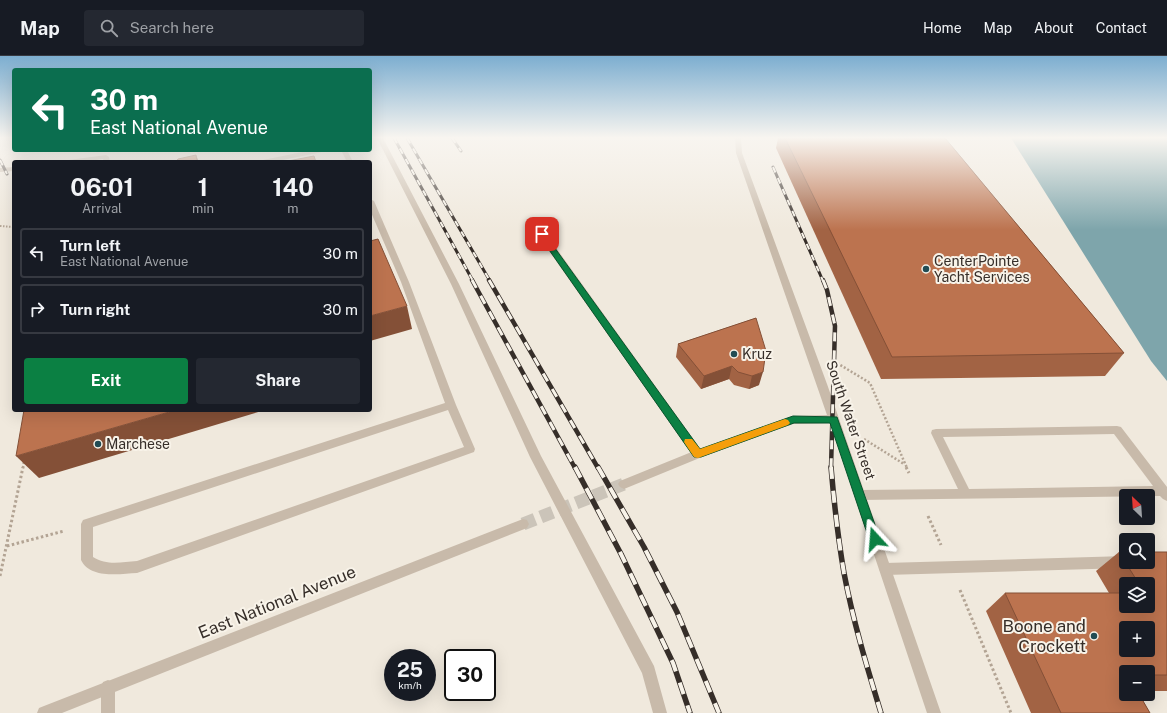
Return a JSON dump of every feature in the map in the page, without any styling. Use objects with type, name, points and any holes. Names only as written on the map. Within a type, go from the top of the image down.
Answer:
[{"type":"street","points":[[396,169],[455,284],[536,458],[649,671],[660,713]]},
{"type":"street","name":"South Water Street","points":[[744,169],[860,495],[934,713]]},
{"type":"street","points":[[372,206],[405,282],[451,405],[470,448],[137,567],[114,569],[98,567],[87,560],[87,524],[451,405]]},
{"type":"street","points":[[533,222],[698,454]]},
{"type":"street","points":[[624,484],[698,454],[793,420],[833,419]]},
{"type":"street","points":[[966,494],[936,433],[1117,430],[1165,493]]},
{"type":"street","points":[[860,495],[1165,493]]},
{"type":"street","name":"East National Avenue","points":[[44,713],[523,524]]},
{"type":"street","points":[[885,569],[1119,562]]},
{"type":"street","points":[[108,688],[108,713]]},
{"type":"path","points":[[0,226],[12,227]]},
{"type":"path","points":[[833,419],[905,464]]},
{"type":"path","points":[[0,576],[25,455]]},
{"type":"path","points":[[7,546],[87,524]]},
{"type":"water","points":[[1030,169],[1167,169],[1167,381],[1151,361]]},
{"type":"building","name":"CenterPointe Yacht Services","points":[[800,169],[971,169],[1124,353],[892,357]]},
{"type":"building","points":[[378,239],[407,306],[372,315],[372,240]]},
{"type":"building","points":[[756,318],[766,351],[763,372],[752,376],[738,372],[732,366],[704,376],[678,344]]},
{"type":"building","points":[[24,412],[169,412],[16,456]]},
{"type":"building","points":[[1155,552],[1167,552],[1167,675],[1155,675],[1155,665],[1119,665],[1119,701],[1143,701],[1150,713],[1061,713],[1005,593],[1119,593],[1119,613],[1155,613],[1155,577],[1135,577],[1130,569],[1155,569]]},
{"type":"tunnel","points":[[523,524],[624,484]]},
{"type":"railway","points":[[4,169],[7,174]]},
{"type":"railway","points":[[411,169],[473,281]]},
{"type":"railway","points":[[425,169],[490,281]]},
{"type":"railway","points":[[774,169],[823,281]]},
{"type":"railway","points":[[472,280],[575,468]]},
{"type":"railway","points":[[489,280],[598,468]]},
{"type":"railway","points":[[823,280],[827,290],[835,326],[831,467]]},
{"type":"railway","points":[[575,467],[621,554],[673,663],[690,713]]},
{"type":"railway","points":[[598,467],[644,547],[677,612],[719,713]]},
{"type":"railway","points":[[831,467],[844,573],[861,644],[881,713]]},
{"type":"slow traffic","points":[[689,442],[698,454],[785,423]]},
{"type":"place","name":"CenterPointe Yacht Services","points":[[926,269]]},
{"type":"place","name":"Kruz","points":[[734,354]]},
{"type":"place","name":"Marchese","points":[[98,444]]},
{"type":"place","name":"Boone and Crockett","points":[[1094,636]]},
{"type":"route","points":[[542,234],[698,454],[793,420],[833,419],[875,539]]}]
